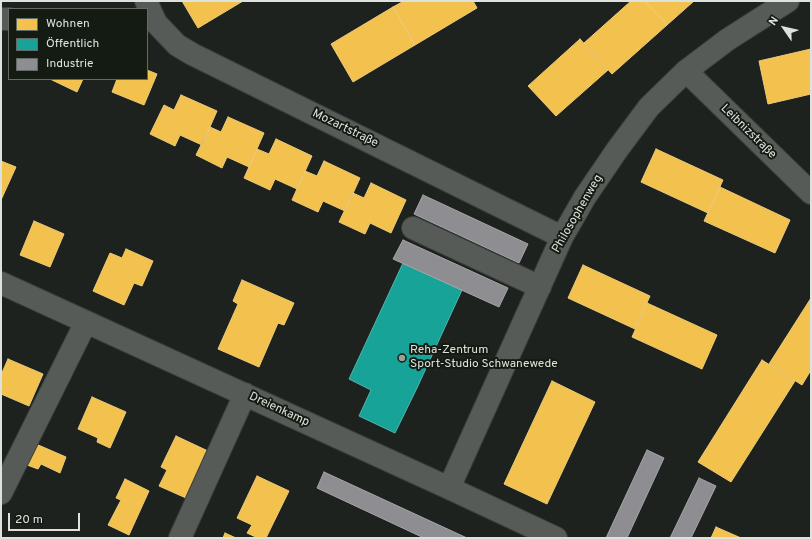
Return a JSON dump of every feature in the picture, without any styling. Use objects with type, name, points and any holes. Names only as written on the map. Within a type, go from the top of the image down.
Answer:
[{"type":"street","name":"Philosophenweg","points":[[449,488],[562,237],[585,197],[649,107],[686,71],[727,40],[788,1]]},
{"type":"street","name":"Mozartstraße","points":[[148,8],[152,23],[177,45],[192,54],[562,237]]},
{"type":"street","name":"Leibnizstraße","points":[[686,71],[811,193]]},
{"type":"street","points":[[413,228],[540,287]]},
{"type":"street","name":"Dreienkamp","points":[[1,283],[449,488],[550,537]]},
{"type":"street","points":[[1,493],[86,322]]},
{"type":"street","points":[[180,538],[245,394]]},
{"type":"building: Wohnen","points":[[182,1],[243,1],[198,28]]},
{"type":"building: Wohnen","points":[[404,1],[473,1],[477,8],[415,45],[393,7]]},
{"type":"building: Wohnen","points":[[631,1],[645,1],[667,25],[612,74],[584,43]]},
{"type":"building: Wohnen","points":[[645,1],[694,1],[667,25]]},
{"type":"building: Wohnen","points":[[393,7],[415,45],[353,82],[331,44]]},
{"type":"building: Wohnen","points":[[580,39],[608,70],[556,116],[528,86]]},
{"type":"building: Wohnen","points":[[811,49],[811,94],[768,104],[759,61]]},
{"type":"building: Wohnen","points":[[148,70],[157,74],[144,105],[112,92],[117,80],[148,80]]},
{"type":"building: Wohnen","points":[[52,80],[83,80],[77,92]]},
{"type":"building: Wohnen","points":[[181,95],[217,111],[202,145],[180,135],[175,146],[150,134],[164,105],[174,110]]},
{"type":"building: Wohnen","points":[[228,117],[264,133],[249,167],[227,157],[222,168],[196,155],[210,127],[221,132]]},
{"type":"building: Wohnen","points":[[276,139],[312,156],[297,189],[275,179],[270,190],[244,178],[257,149],[269,154]]},
{"type":"building: Wohnen","points":[[656,149],[723,180],[708,213],[641,182]]},
{"type":"building: Wohnen","points":[[1,161],[16,167],[1,200]]},
{"type":"building: Wohnen","points":[[324,161],[360,178],[345,211],[323,201],[318,212],[292,200],[305,171],[317,176]]},
{"type":"building: Wohnen","points":[[371,183],[406,200],[391,233],[370,223],[365,234],[339,222],[353,193],[364,198]]},
{"type":"building: Wohnen","points":[[720,187],[790,220],[775,253],[704,221]]},
{"type":"building: Wohnen","points":[[34,221],[64,234],[50,267],[20,255]]},
{"type":"building: Wohnen","points":[[126,249],[153,261],[142,286],[134,283],[124,305],[93,291],[110,253],[122,258]]},
{"type":"building: Wohnen","points":[[583,265],[650,296],[635,329],[568,298]]},
{"type":"building: Wohnen","points":[[242,280],[294,303],[284,325],[278,323],[259,367],[218,349],[238,304],[233,301]]},
{"type":"building: Wohnen","points":[[811,298],[811,370],[802,385],[769,364]]},
{"type":"building: Wohnen","points":[[647,303],[717,335],[702,369],[632,337]]},
{"type":"building: Wohnen","points":[[8,359],[43,374],[29,406],[1,394],[1,375]]},
{"type":"building: Wohnen","points":[[762,360],[795,381],[731,482],[698,462]]},
{"type":"building: Wohnen","points":[[552,381],[595,402],[547,504],[504,484]]},
{"type":"building: Wohnen","points":[[92,397],[126,412],[110,448],[97,442],[98,438],[78,429]]},
{"type":"building: Wohnen","points":[[176,436],[208,451],[186,498],[159,486],[167,470],[161,467]]},
{"type":"building: Wohnen","points":[[36,444],[66,457],[60,473],[41,464],[38,469],[27,465]]},
{"type":"building: Wohnen","points":[[257,476],[289,491],[266,538],[258,538],[247,533],[252,525],[237,518]]},
{"type":"building: Wohnen","points":[[125,479],[149,491],[129,535],[108,525],[121,500],[116,498]]},
{"type":"building: Wohnen","points":[[716,527],[741,538],[711,538]]},
{"type":"building: Wohnen","points":[[225,533],[236,538],[223,538]]},
{"type":"building: Öffentlich","points":[[403,263],[462,290],[395,433],[359,416],[371,390],[349,379]]},
{"type":"building: Industrie","points":[[423,195],[528,244],[519,263],[414,214]]},
{"type":"building: Industrie","points":[[403,240],[508,288],[499,307],[393,259]]},
{"type":"building: Industrie","points":[[647,450],[664,458],[627,538],[606,538]]},
{"type":"building: Industrie","points":[[324,472],[467,538],[424,538],[317,488]]},
{"type":"building: Industrie","points":[[699,478],[716,486],[691,538],[670,538]]},
{"type":"place","name":"Reha-Zentrum Sport-Studio Schwanewede","points":[[402,358]]}]
